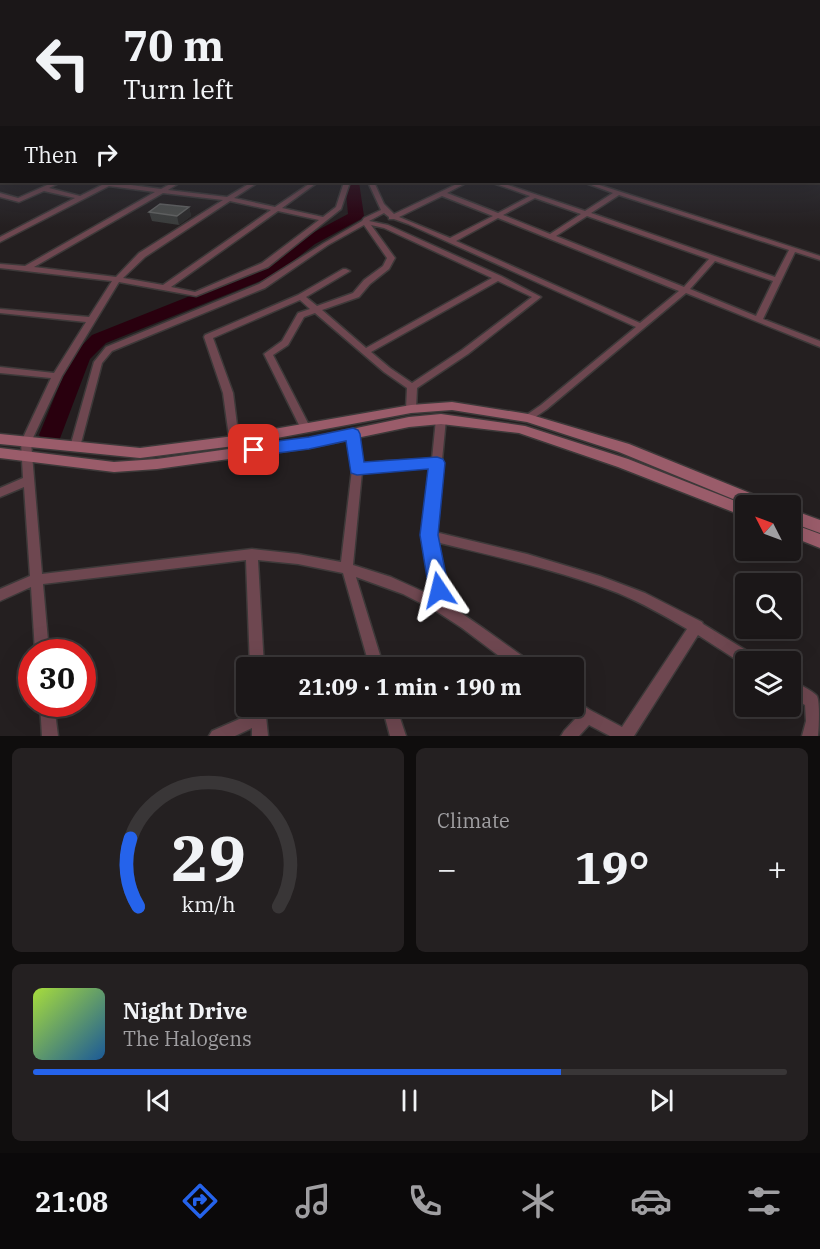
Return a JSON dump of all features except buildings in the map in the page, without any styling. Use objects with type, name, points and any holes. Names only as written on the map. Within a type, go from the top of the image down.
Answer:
[{"type":"street","points":[[0,195],[20,200],[56,183]]},
{"type":"street","points":[[0,240],[110,183],[277,208],[324,219]]},
{"type":"street","points":[[27,268],[175,183]]},
{"type":"street","points":[[41,639],[34,580],[26,449],[57,376],[118,279],[141,255],[254,183]]},
{"type":"street","points":[[166,287],[314,183]]},
{"type":"street","points":[[0,266],[118,279],[196,294],[265,265],[339,208],[347,183]]},
{"type":"street","points":[[371,183],[384,211],[391,218],[410,223],[641,326]]},
{"type":"street","points":[[440,183],[443,192]]},
{"type":"street","points":[[391,218],[463,183]]},
{"type":"street","points":[[498,183],[777,280]]},
{"type":"street","points":[[589,183],[820,258]]},
{"type":"street","points":[[44,189],[81,198]]},
{"type":"street","points":[[443,192],[820,344]]},
{"type":"street","points":[[550,237],[619,192]]},
{"type":"street","points":[[450,241],[535,196]]},
{"type":"street","points":[[75,447],[98,362],[109,350],[262,286],[326,244],[365,222],[366,219],[384,211]]},
{"type":"street","points":[[365,222],[386,226],[537,297],[465,352],[411,387]]},
{"type":"street","points":[[306,429],[268,354],[285,343],[301,315],[356,295],[367,282],[386,267],[391,258],[365,222]]},
{"type":"street","points":[[759,319],[793,249]]},
{"type":"street","points":[[524,423],[685,290],[713,258]]},
{"type":"street","points":[[234,441],[228,393],[207,337],[301,297],[346,271]]},
{"type":"street","points":[[367,351],[498,278]]},
{"type":"street","points":[[301,297],[318,309],[387,370],[411,387]]},
{"type":"street","points":[[0,311],[91,320]]},
{"type":"street","points":[[0,370],[57,376]]},
{"type":"street","points":[[411,387],[411,409]]},
{"type":"street","points":[[0,453],[26,449],[75,447],[140,453],[234,441],[411,409],[452,406],[624,448],[740,495]]},
{"type":"street","points":[[441,419],[429,535],[442,609]]},
{"type":"street","points":[[0,440],[26,449],[114,467],[157,464],[309,443],[409,422],[441,419],[524,423],[735,508]]},
{"type":"street","points":[[353,434],[357,469],[347,567],[374,657]]},
{"type":"street","points":[[357,469],[386,465],[437,463]]},
{"type":"street","points":[[0,493],[28,481]]},
{"type":"street","points":[[801,519],[820,527]]},
{"type":"street","points":[[801,533],[820,541]]},
{"type":"street","points":[[429,535],[542,563],[613,586],[697,626],[735,651]]},
{"type":"street","points":[[252,554],[257,657]]},
{"type":"street","points":[[0,595],[34,580],[252,554],[280,556],[347,567],[428,600],[511,657]]},
{"type":"street","points":[[569,736],[586,718],[608,724],[624,736],[697,626]]},
{"type":"street","points":[[801,694],[812,701],[813,721],[810,736]]},
{"type":"street","points":[[48,717],[50,736]]},
{"type":"street","points":[[217,736],[250,717]]},
{"type":"street","points":[[259,717],[260,736]]},
{"type":"street","points":[[392,717],[398,736]]},
{"type":"waterway","points":[[51,435],[81,357],[99,339],[269,271],[309,241],[356,216],[352,183]]},
{"type":"route","points":[[254,450],[309,443],[353,434],[357,469],[386,465],[437,463],[429,535],[439,590]]}]
